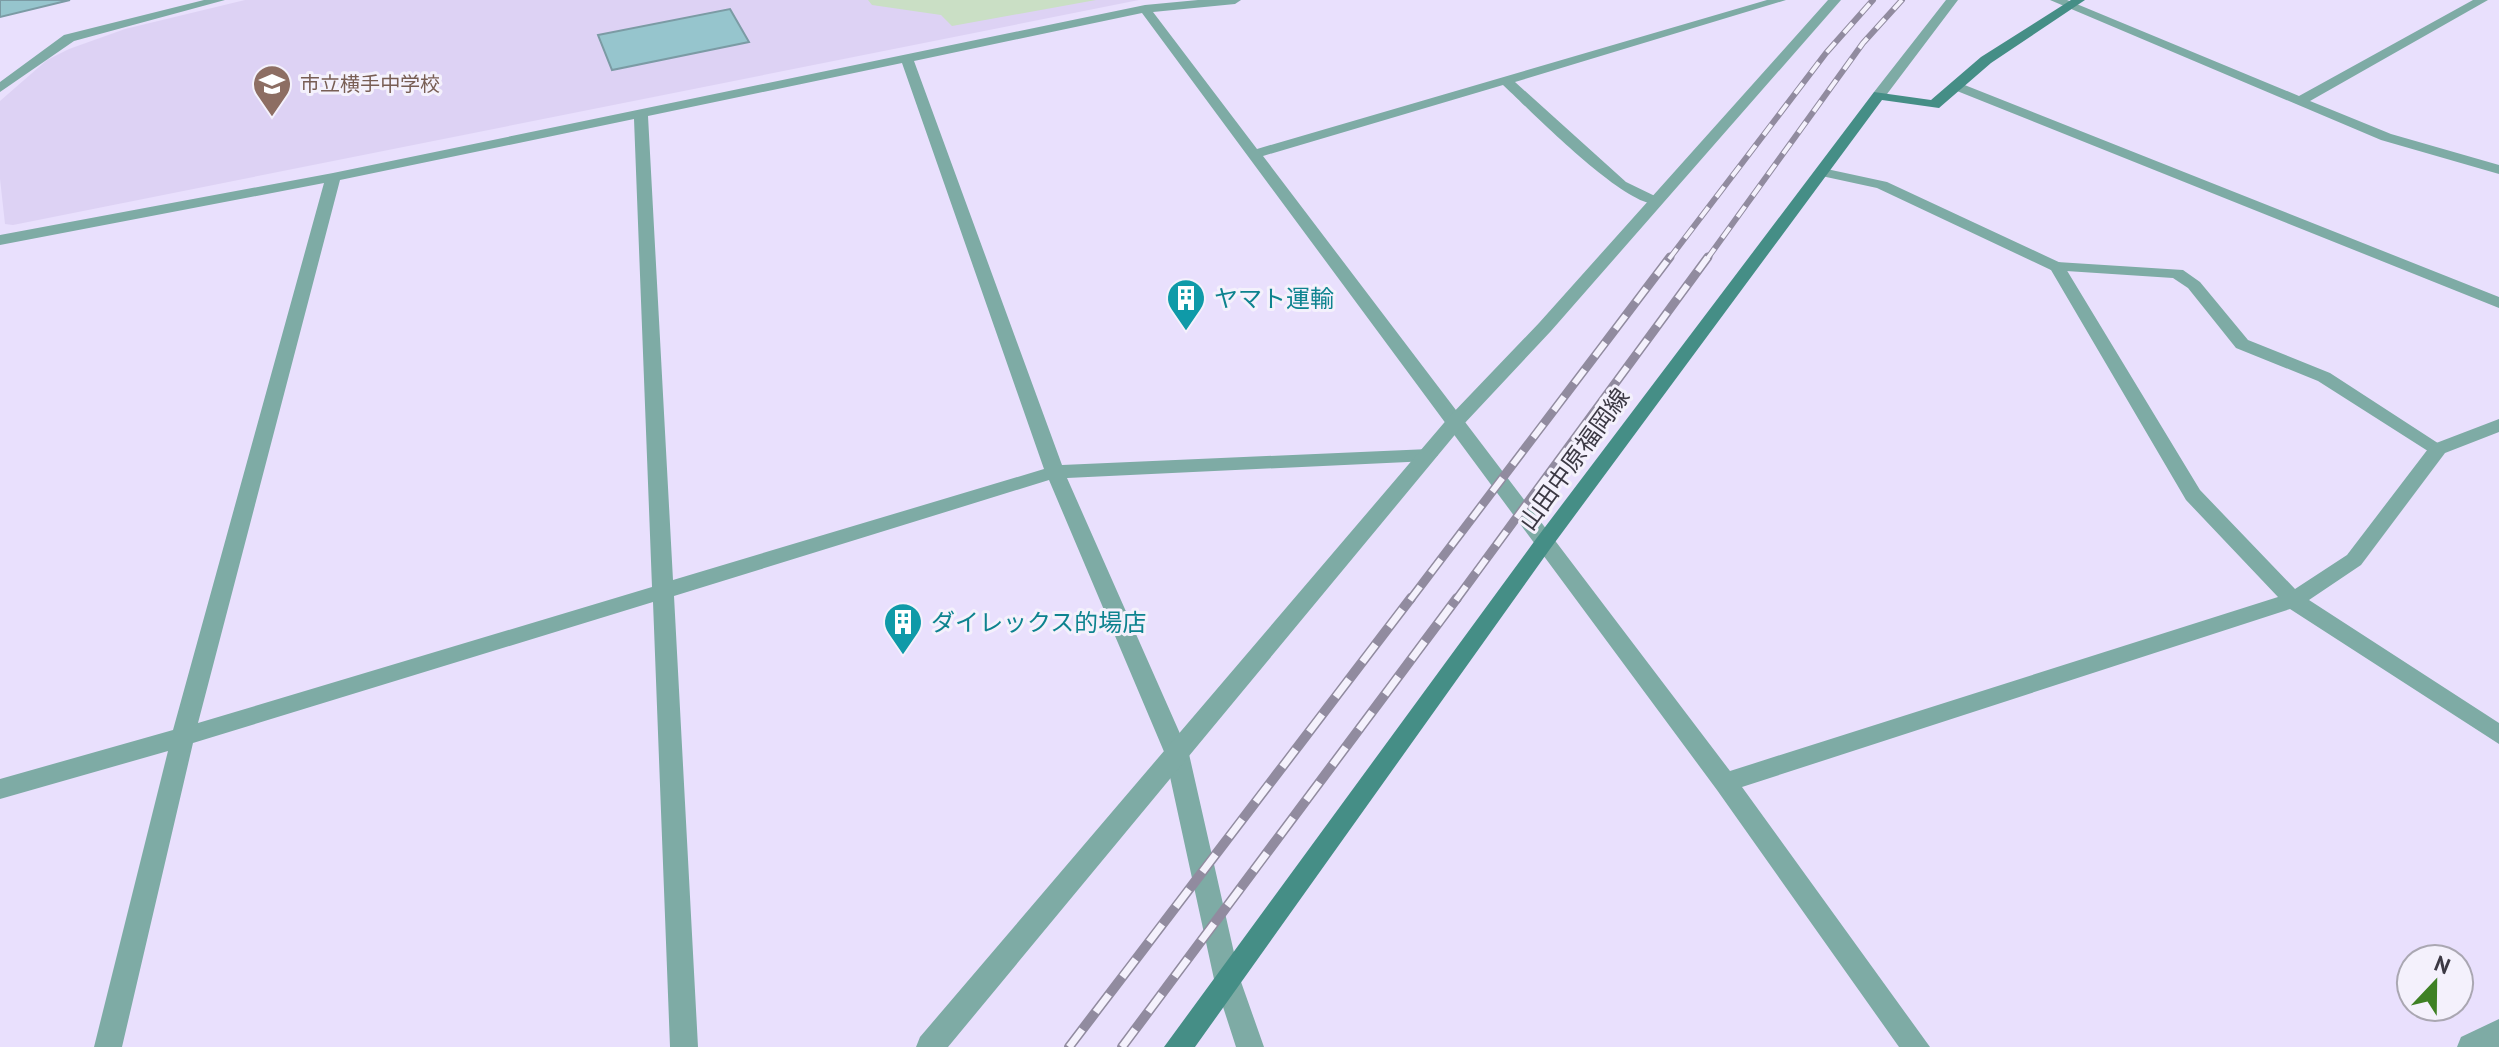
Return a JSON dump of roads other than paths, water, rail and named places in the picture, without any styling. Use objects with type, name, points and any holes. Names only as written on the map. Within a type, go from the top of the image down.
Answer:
[{"type":"main road","points":[[1879,95],[1934,105],[1986,60],[2068,2]]},
{"type":"main road","name":"山田中原福岡線","points":[[1178,1047],[1543,544],[1879,95]]},
{"type":"street","points":[[0,88],[69,38],[219,0]]},
{"type":"street","points":[[0,240],[333,177],[1145,9],[1235,0]]},
{"type":"street","points":[[1254,154],[1780,0]]},
{"type":"street","points":[[930,1047],[1456,421],[1545,327],[1834,0]]},
{"type":"street","points":[[1879,95],[1952,0]]},
{"type":"street","points":[[2298,102],[2482,0]]},
{"type":"street","points":[[2068,2],[2386,137],[2499,170]]},
{"type":"street","points":[[1145,9],[1725,783],[1916,1047]]},
{"type":"street","points":[[54,27],[69,38]]},
{"type":"street","points":[[907,58],[1055,472],[1177,754],[1227,979],[1250,1047]]},
{"type":"street","points":[[1507,82],[1621,185],[1654,201]]},
{"type":"street","points":[[1957,86],[2499,303]]},
{"type":"street","points":[[641,113],[684,1047]]},
{"type":"street","points":[[1822,172],[1882,185],[2057,267],[2177,273],[2194,285],[2242,344],[2324,377],[2438,449]]},
{"type":"street","points":[[108,1047],[183,737],[333,177]]},
{"type":"street","points":[[2057,267],[2193,495],[2293,600],[2499,735]]},
{"type":"street","points":[[1725,783],[2293,600],[2354,560],[2438,449],[2499,425]]},
{"type":"street","points":[[0,789],[183,737],[1055,472],[1429,455]]},
{"type":"street","points":[[2471,1047],[2499,1032]]},
{"type":"railway","points":[[1669,259],[1826,53],[1873,0]]},
{"type":"railway","points":[[1707,259],[1863,43],[1902,0]]},
{"type":"railway","points":[[1410,600],[1670,257]]},
{"type":"railway","points":[[1456,600],[1708,257]]},
{"type":"railway","points":[[1069,1047],[1411,598]]},
{"type":"railway","points":[[1122,1047],[1457,598]]},
{"type":"place","name":"市立横手中学校","points":[[272,118]]},
{"type":"place","name":"ヤマト運輸","points":[[1186,332]]},
{"type":"place","name":"ダイレックス的場店","points":[[903,656]]}]
